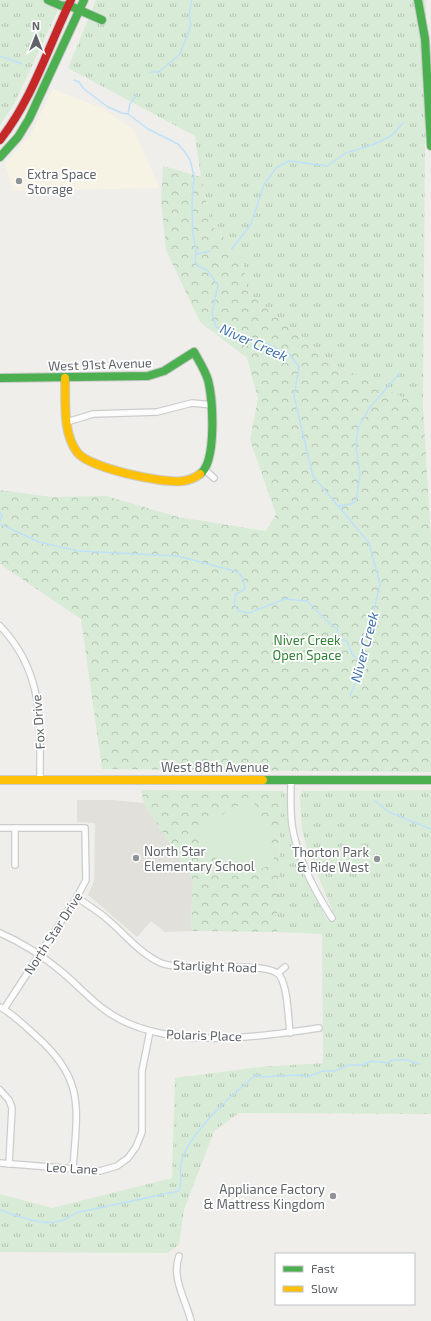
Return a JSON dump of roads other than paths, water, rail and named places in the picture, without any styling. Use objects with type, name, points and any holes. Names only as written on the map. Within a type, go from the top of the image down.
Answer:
[{"type":"main road","points":[[48,0],[62,6],[68,2]]},
{"type":"main road","points":[[0,157],[18,137],[30,120],[84,0]]},
{"type":"main road","points":[[418,0],[425,39],[431,146]]},
{"type":"main road","points":[[68,2],[80,10],[102,20]]},
{"type":"main road","points":[[0,140],[12,126],[22,107],[68,2]]},
{"type":"main road","name":"West 91st Avenue","points":[[0,378],[148,376],[164,371],[194,352],[210,385],[212,405]]},
{"type":"main road","points":[[65,378],[67,422],[77,452],[85,460],[149,479],[176,482],[191,479],[204,469],[210,456],[212,405]]},
{"type":"main road","name":"West 88th Avenue","points":[[0,780],[431,780]]},
{"type":"street","points":[[67,422],[94,414],[157,412],[192,403],[212,405]]},
{"type":"street","points":[[204,469],[214,478]]},
{"type":"street","name":"Fox Drive","points":[[0,626],[20,652],[36,693],[40,715],[40,779]]},
{"type":"street","points":[[291,779],[292,818],[297,845],[307,870],[332,918]]},
{"type":"street","points":[[0,828],[15,828],[15,865]]},
{"type":"street","name":"North Star Drive","points":[[2,1008],[40,955],[77,897],[86,880],[85,828],[15,828]]},
{"type":"street","name":"Starlight Road","points":[[77,897],[101,913],[138,948],[161,962],[184,968],[261,968],[270,969],[278,973]]},
{"type":"street","name":"Polaris Place","points":[[0,933],[40,955],[110,1014],[133,1026],[150,1031],[193,1037],[257,1036],[319,1028]]},
{"type":"street","points":[[285,967],[278,973],[284,986],[290,1032]]},
{"type":"street","points":[[2,1008],[47,1046],[62,1062],[69,1074],[74,1090],[77,1111],[73,1169]]},
{"type":"street","name":"Leo Lane","points":[[0,1163],[100,1171],[110,1169],[125,1161],[136,1147],[142,1132],[142,1071],[150,1031]]},
{"type":"street","points":[[0,1090],[9,1100],[12,1108],[9,1164]]},
{"type":"street","points":[[179,1256],[176,1264],[176,1275],[191,1321]]},
{"type":"waterway","points":[[150,72],[159,72],[180,54],[191,25],[189,15],[192,0]]},
{"type":"waterway","name":"Niver Creek","points":[[0,56],[22,64]]},
{"type":"waterway","name":"Niver Creek","points":[[74,80],[79,82],[84,89],[108,107],[128,114],[148,129],[178,144],[185,152],[190,160],[194,176],[192,205],[193,235],[196,248],[195,261],[198,266],[207,270],[218,285],[212,314],[216,327],[265,343],[290,355],[299,367],[294,396],[313,476],[369,543],[380,584],[369,631],[362,643],[362,665],[350,696]]},
{"type":"waterway","points":[[128,114],[130,104],[136,95]]},
{"type":"waterway","points":[[232,249],[251,224],[264,185],[276,168],[289,161],[327,166],[346,153],[372,145],[391,136],[403,123]]},
{"type":"waterway","points":[[197,254],[210,251]]},
{"type":"waterway","points":[[339,506],[351,504],[356,501],[360,474],[356,446],[358,428],[370,407],[400,373]]},
{"type":"waterway","points":[[0,513],[2,516],[0,521]]},
{"type":"waterway","points":[[0,524],[39,542],[78,551],[178,556],[238,572],[243,578],[245,589],[236,594],[234,603],[238,611],[249,613],[285,599],[307,601],[328,622],[338,629],[336,633],[341,639],[347,641],[352,654],[359,660],[359,670]]},
{"type":"waterway","name":"Niver Creek","points":[[375,801],[389,812],[431,829]]},
{"type":"waterway","points":[[0,1210],[39,1222],[58,1222],[67,1219],[75,1213],[179,1191],[181,1183],[181,1163],[192,1140],[212,1115],[235,1092],[256,1075],[262,1077],[299,1075],[307,1077],[323,1071],[334,1071],[349,1065],[362,1065],[372,1061],[387,1063],[392,1060],[407,1060],[419,1064]]},
{"type":"place","name":"Extra Space Storage","points":[[19,181]]},
{"type":"place","name":"North Star Elementary School","points":[[136,858]]},
{"type":"place","name":"Thorton Park & Ride West","points":[[377,859]]},
{"type":"place","name":"Appliance Factory & Mattress Kingdom","points":[[333,1196]]},
{"type":"park label","name":"Niver Creek Open Space","points":[[307,648]]}]
